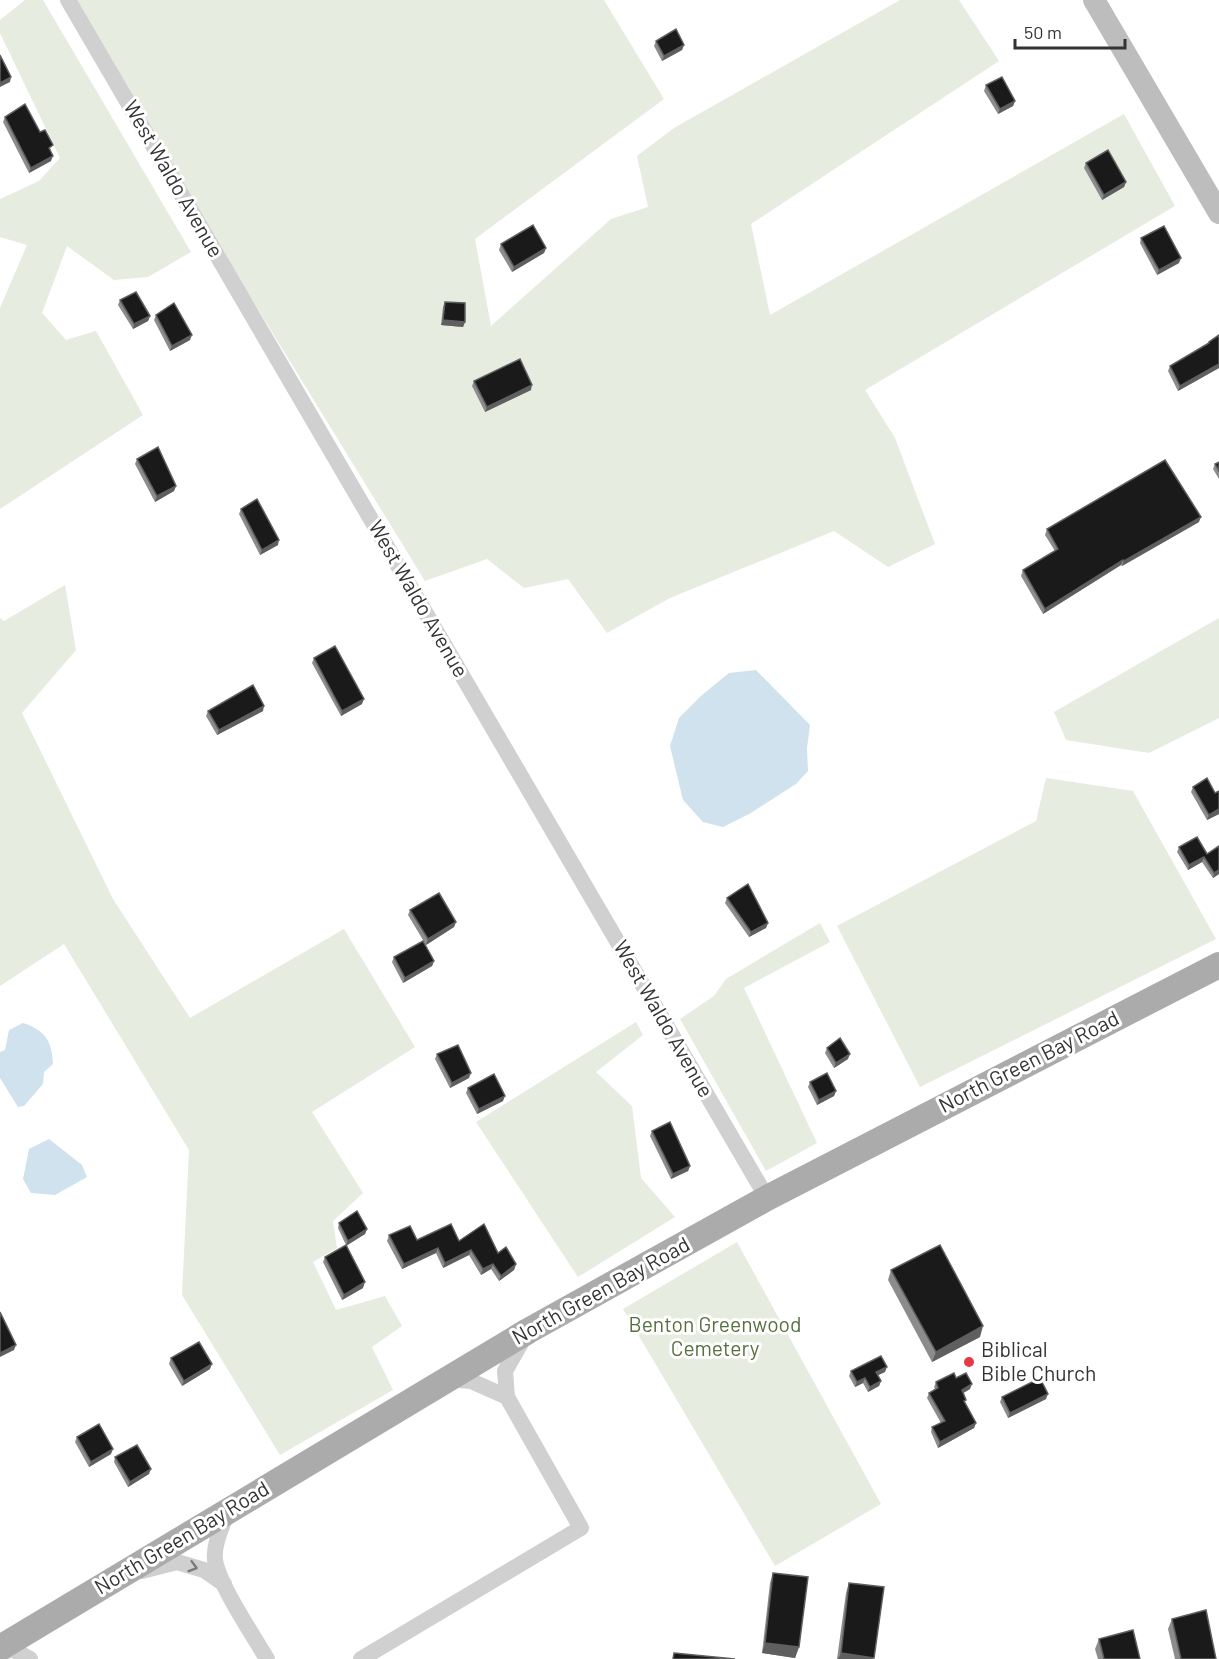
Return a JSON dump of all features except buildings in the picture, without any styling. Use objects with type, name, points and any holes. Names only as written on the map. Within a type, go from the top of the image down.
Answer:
[{"type":"main road","points":[[1094,0],[1219,213]]},
{"type":"main road","name":"North Green Bay Road","points":[[3,1651],[229,1510],[528,1331],[767,1197],[1219,965]]},
{"type":"street","name":"West Waldo Avenue","points":[[68,0],[767,1197]]},
{"type":"street","points":[[361,1659],[581,1528],[507,1397],[505,1371],[528,1331]]},
{"type":"street","points":[[446,1379],[471,1381],[507,1397]]},
{"type":"street","points":[[229,1510],[215,1560],[224,1584],[267,1659]]},
{"type":"street","points":[[118,1578],[177,1562],[204,1570],[224,1584]]},
{"type":"street","points":[[3,1651],[30,1659]]},
{"type":"green space","points":[[25,0],[43,0],[191,252],[148,277],[114,280],[67,246],[42,313],[66,340],[96,331],[143,415],[0,509],[0,308],[27,245],[0,237],[0,199],[39,181],[60,158],[0,33],[0,20]]},
{"type":"green space","points":[[68,0],[604,0],[664,99],[475,239],[491,326],[611,219],[648,207],[637,156],[674,128],[900,0],[959,0],[999,61],[751,224],[770,315],[1124,114],[1175,206],[865,390],[895,438],[935,544],[888,567],[834,531],[670,598],[607,633],[568,579],[524,588],[487,559],[425,581]]},
{"type":"green space","points":[[65,585],[76,650],[22,713],[113,899],[190,1018],[344,929],[415,1047],[312,1112],[363,1193],[333,1221],[337,1248],[313,1262],[336,1310],[385,1296],[402,1326],[372,1347],[393,1390],[280,1455],[182,1295],[189,1150],[64,944],[0,986],[0,618],[4,621]]},
{"type":"green space","points":[[1219,618],[1219,718],[1149,753],[1066,740],[1054,712]]},
{"type":"green space","points":[[1046,778],[1133,791],[1216,939],[920,1087],[837,926],[1036,821]]},
{"type":"green space","points":[[820,923],[830,942],[744,988],[817,1143],[766,1171],[680,1019],[714,996],[726,979]]},
{"type":"green space","points":[[636,1022],[643,1035],[596,1072],[632,1106],[641,1178],[675,1217],[578,1277],[476,1122]]},
{"type":"green space","name":"Benton Greenwood Cemetery","points":[[737,1242],[881,1504],[775,1566],[623,1309]]},
{"type":"water","points":[[756,670],[810,725],[807,748],[808,771],[796,784],[749,814],[723,827],[703,822],[683,800],[670,746],[679,718],[729,673]]},
{"type":"water","points":[[23,1023],[37,1029],[46,1038],[51,1049],[53,1064],[44,1072],[43,1084],[24,1106],[18,1107],[0,1078],[0,1052],[5,1050],[9,1030]]},
{"type":"water","points":[[49,1139],[82,1165],[87,1177],[55,1195],[31,1193],[23,1179],[29,1149]]},
{"type":"place","name":"Biblical Bible Church","points":[[969,1362]]}]
